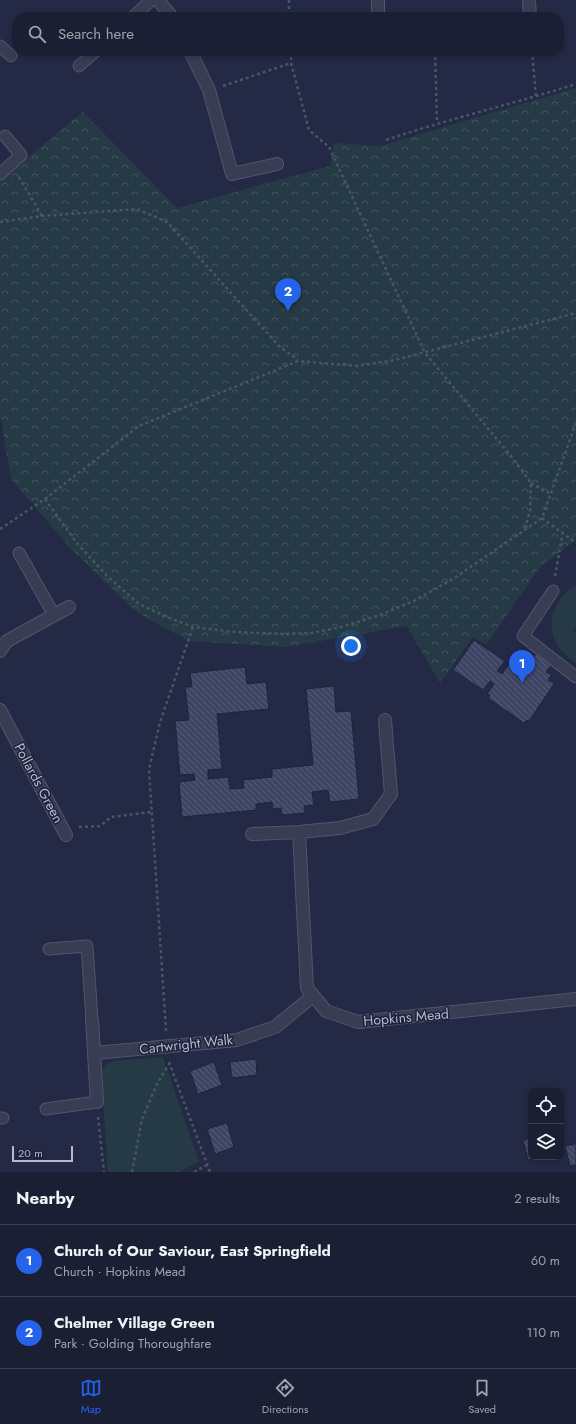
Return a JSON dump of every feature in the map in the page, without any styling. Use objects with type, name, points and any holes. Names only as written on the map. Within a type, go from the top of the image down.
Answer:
[{"type":"street","points":[[158,0],[168,12]]},
{"type":"street","points":[[378,0],[378,12]]},
{"type":"street","points":[[529,0],[530,12]]},
{"type":"street","points":[[192,56],[209,90],[232,174],[277,164]]},
{"type":"street","points":[[0,651],[7,641],[69,607]]},
{"type":"street","name":"Pollards Green","points":[[0,710],[66,835]]},
{"type":"street","points":[[252,834],[299,832],[340,828],[373,819],[392,794],[385,720]]},
{"type":"street","name":"Hopkins Mead","points":[[299,832],[307,988],[326,1010],[358,1022],[576,999]]},
{"type":"street","name":"Cartwright Walk","points":[[94,1053],[237,1040],[275,1027],[314,996]]},
{"type":"street","points":[[92,1020],[97,1102]]},
{"type":"lane","points":[[138,12],[151,0]]},
{"type":"lane","points":[[0,46],[10,56]]},
{"type":"lane","points":[[79,66],[90,56]]},
{"type":"lane","points":[[0,174],[21,155],[5,136]]},
{"type":"lane","points":[[19,553],[54,615]]},
{"type":"lane","points":[[553,591],[523,636],[576,677]]},
{"type":"lane","points":[[49,949],[87,946],[92,1020]]},
{"type":"lane","points":[[46,1109],[97,1102]]},
{"type":"path","points":[[288,0],[289,12]]},
{"type":"path","points":[[291,56],[291,63],[309,130],[329,147],[425,353],[511,456],[531,483],[551,494]]},
{"type":"path","points":[[435,56],[437,122]]},
{"type":"path","points":[[532,56],[536,97]]},
{"type":"path","points":[[209,90],[291,63]]},
{"type":"path","points":[[386,140],[437,122],[536,97],[576,84]]},
{"type":"path","points":[[11,164],[42,216]]},
{"type":"path","points":[[0,222],[42,216],[137,209],[167,222],[279,346],[298,361]]},
{"type":"path","points":[[0,529],[45,499],[139,426],[298,361],[357,366],[425,353],[576,313]]},
{"type":"path","points":[[45,499],[76,542],[108,576],[139,604],[166,617],[193,627],[234,632],[285,634],[312,633],[342,627],[380,616],[414,601],[456,576],[542,518],[576,423]]},
{"type":"path","points":[[524,531],[530,511],[531,483]]},
{"type":"path","points":[[542,518],[563,531],[576,542]]},
{"type":"path","points":[[553,591],[563,531]]},
{"type":"path","points":[[193,627],[160,722],[149,769],[169,1063],[210,1172]]},
{"type":"path","points":[[66,835],[76,827],[100,826],[111,817],[151,812]]},
{"type":"path","points":[[132,1172],[142,1119],[157,1084],[169,1063]]},
{"type":"path","points":[[97,1102],[104,1172]]},
{"type":"path","points":[[194,1172],[207,1165]]},
{"type":"green space","points":[[576,88],[576,540],[540,567],[486,645],[473,637],[440,683],[407,626],[286,647],[189,641],[136,612],[71,549],[11,479],[0,414],[0,180],[83,112],[177,208],[330,166],[334,143],[380,146]]},
{"type":"green space","points":[[576,585],[576,627],[574,631],[576,633],[576,663],[558,646],[552,630],[552,621],[557,604],[562,596]]},
{"type":"green space","points":[[163,1057],[199,1161],[180,1172],[108,1172],[101,1072],[107,1063],[115,1061]]},
{"type":"building","points":[[474,640],[505,661],[497,671],[502,674],[515,655],[521,659],[524,656],[532,660],[536,654],[552,664],[546,672],[551,675],[548,680],[554,684],[529,721],[527,720],[524,723],[488,698],[490,695],[487,694],[494,684],[490,681],[483,690],[453,670]]},
{"type":"building","points":[[245,667],[247,684],[266,682],[269,709],[217,714],[222,769],[208,770],[208,779],[228,777],[230,789],[244,788],[243,780],[272,777],[272,769],[313,765],[306,689],[334,686],[336,712],[351,711],[359,799],[330,802],[328,790],[312,792],[314,805],[304,806],[305,813],[282,815],[281,808],[273,809],[272,802],[256,804],[256,810],[182,817],[179,782],[195,780],[194,774],[180,775],[175,721],[189,720],[185,687],[192,687],[190,673]]},
{"type":"building","points":[[256,1059],[257,1075],[232,1078],[230,1062]]},
{"type":"building","points":[[214,1062],[222,1085],[198,1094],[190,1071]]},
{"type":"building","points":[[227,1123],[234,1147],[215,1154],[207,1129]]},
{"type":"building","points":[[528,1139],[528,1160],[523,1140]]},
{"type":"building","points":[[576,1144],[576,1165],[570,1166],[565,1146]]},
{"type":"place","name":"Chelmer Village Green","points":[[288,311]]},
{"type":"place","name":"Church of Our Saviour, East Springfield","points":[[522,683]]}]
